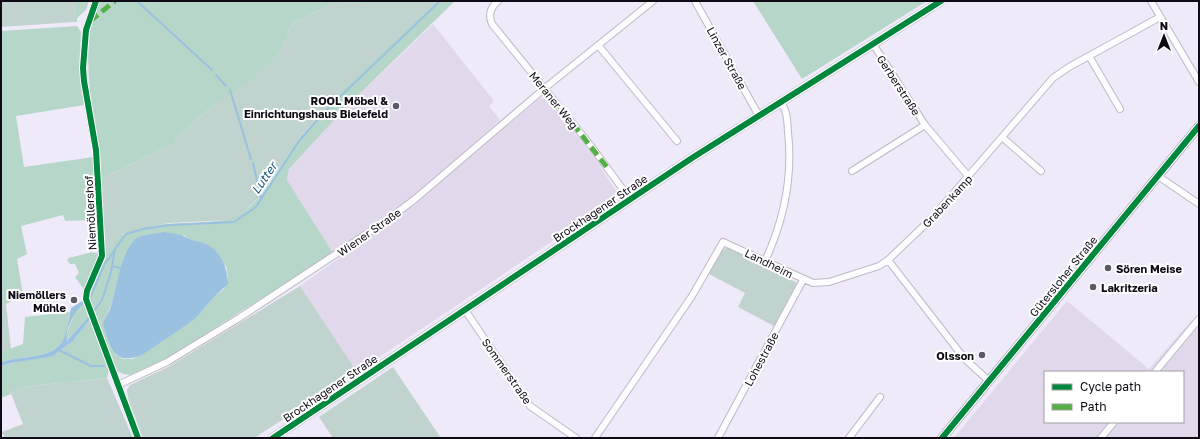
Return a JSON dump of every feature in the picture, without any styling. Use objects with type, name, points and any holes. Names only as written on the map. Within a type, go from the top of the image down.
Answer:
[{"type":"main road","name":"Brockhagener Straße","points":[[273,438],[630,199],[780,102],[941,1]]},
{"type":"street","name":"Niemöllershof","points":[[96,1],[87,24],[83,51],[84,81],[96,150],[102,256],[87,290],[86,299],[138,438]]},
{"type":"street","name":"Meraner Weg","points":[[498,1],[493,5],[491,11],[490,18],[492,24],[591,146],[630,199]]},
{"type":"street","name":"Wiener Straße","points":[[118,385],[168,362],[239,318],[386,221],[415,199],[545,88],[653,1]]},
{"type":"street","name":"Linzer Straße","points":[[695,1],[759,116]]},
{"type":"street","points":[[1151,1],[1199,82]]},
{"type":"street","name":"Grabenkamp","points":[[888,260],[932,218],[1054,78],[1069,67],[1160,17]]},
{"type":"street","name":"Gerberstraße","points":[[873,44],[925,125],[969,177]]},
{"type":"street","points":[[598,45],[677,141]]},
{"type":"street","points":[[1089,56],[1120,109]]},
{"type":"street","points":[[765,261],[776,238],[788,187],[790,145],[786,113],[780,102]]},
{"type":"street","name":"Gerberstraße","points":[[852,171],[925,125]]},
{"type":"street","name":"Gütersloher Straße","points":[[942,438],[1199,126]]},
{"type":"street","points":[[1003,138],[1041,171]]},
{"type":"street","points":[[1158,176],[1199,204]]},
{"type":"street","name":"Landheim","points":[[595,438],[692,296],[720,244],[723,242],[726,242],[803,280],[813,283],[830,282],[879,266],[888,260]]},
{"type":"street","points":[[888,260],[964,358],[989,381]]},
{"type":"street","name":"Lohestraße","points":[[718,438],[803,280]]},
{"type":"street","name":"Sommerstraße","points":[[465,310],[530,406],[576,438]]},
{"type":"street","points":[[1156,371],[1199,319]]},
{"type":"street","points":[[849,438],[880,396]]},
{"type":"street","points":[[1100,438],[1113,423]]},
{"type":"shaded area","points":[[1,1],[75,1],[74,22],[1,27]]},
{"type":"shaded area","points":[[339,1],[365,4],[369,1],[437,1],[320,114],[297,141],[260,196],[246,210],[231,220],[170,223],[144,227],[123,234],[104,259],[101,179],[173,144],[176,138],[216,103],[279,55],[292,23]]},
{"type":"shaded area","points":[[433,24],[494,101],[489,106],[500,120],[414,196],[333,253],[287,180],[289,169],[345,108]]},
{"type":"shaded area","points":[[540,98],[547,100],[593,156],[618,194],[609,203],[357,372],[300,286],[415,204]]},
{"type":"shaded area","points":[[728,247],[797,283],[774,326],[738,307],[745,293],[709,274],[721,251]]},
{"type":"shaded area","points":[[300,286],[357,372],[254,438],[143,438],[128,398],[127,390],[130,385],[168,367]]},
{"type":"shaded area","points":[[1,300],[6,304],[11,350],[1,352]]},
{"type":"shaded area","points":[[1067,301],[1149,369],[1191,321],[1199,327],[1199,438],[954,438]]},
{"type":"shaded area","points":[[393,367],[441,438],[333,438],[319,417]]},
{"type":"shaded area","points":[[107,378],[133,438],[5,438],[2,432],[23,424],[10,391],[30,386]]},
{"type":"green space","points":[[75,1],[89,1],[86,10],[77,18],[77,22],[74,22]]},
{"type":"green space","points":[[99,1],[339,1],[292,23],[279,55],[242,87],[216,103],[176,138],[173,144],[101,179],[88,67],[92,23]]},
{"type":"green space","points":[[339,1],[369,1],[365,4]]},
{"type":"green space","points":[[437,1],[455,1],[345,108],[289,169],[287,180],[333,253],[166,359],[130,375],[123,374],[116,370],[88,296],[107,253],[118,239],[124,234],[141,227],[164,224],[218,221],[232,218],[246,210],[268,186],[298,140],[314,122],[348,86]],"holes":[[[184,235],[226,266],[228,278],[224,289],[214,297],[195,319],[133,359],[123,359],[116,355],[103,326],[114,297]]]},
{"type":"green space","points":[[753,1],[927,1],[802,79]]},
{"type":"green space","points":[[77,26],[81,32],[79,68],[84,105],[16,116],[24,167],[93,157],[97,220],[65,221],[63,215],[21,226],[27,254],[17,259],[23,295],[6,304],[1,300],[1,31]]},
{"type":"green space","points":[[92,252],[100,254],[85,291],[75,277],[79,273],[75,264],[70,264],[67,260],[69,258]]},
{"type":"green space","points":[[85,303],[90,315],[67,341],[66,339],[74,314]]},
{"type":"green space","points":[[70,312],[67,331],[60,345],[45,354],[1,362],[1,352],[23,344],[25,317]]},
{"type":"green space","points":[[91,318],[109,369],[107,378],[30,386],[10,391],[11,394],[1,398],[1,366],[57,353],[73,341]]},
{"type":"water","points":[[164,232],[179,234],[210,246],[224,263],[228,284],[214,297],[195,319],[142,355],[132,358],[119,356],[112,348],[103,326],[109,311],[123,261],[131,244],[137,238]]},
{"type":"water","points":[[84,300],[85,303],[74,314],[69,325],[67,341],[90,315],[91,318],[73,341],[53,356],[1,366],[1,362],[37,356],[54,350],[65,336],[71,308]]},
{"type":"waterway","points":[[137,1],[212,70]]},
{"type":"waterway","name":"Lutter","points":[[94,311],[102,300],[111,272],[115,249],[126,234],[143,229],[170,225],[234,222],[256,207],[299,141],[323,113],[440,1]]},
{"type":"waterway","points":[[216,75],[226,86]]},
{"type":"waterway","points":[[230,90],[251,159]]},
{"type":"waterway","points":[[253,163],[261,199]]},
{"type":"waterway","points":[[91,296],[104,265],[115,250]]},
{"type":"waterway","points":[[112,266],[120,268]]},
{"type":"waterway","points":[[57,349],[91,366],[104,366]]},
{"type":"marked path","points":[[90,21],[115,1]]},
{"type":"marked path","points":[[545,88],[609,170]]},
{"type":"cycle path","points":[[96,1],[86,30],[83,68],[96,150],[102,256],[87,291],[86,299],[138,438]]},
{"type":"cycle path","points":[[273,438],[692,158],[941,1]]},
{"type":"cycle path","points":[[942,438],[1199,126]]},
{"type":"place","name":"ROOL Möbel & Einrichtungshaus Bielefeld","points":[[396,106]]},
{"type":"place","name":"Sören Meise","points":[[1108,268]]},
{"type":"place","name":"Lakritzeria","points":[[1093,287]]},
{"type":"place","name":"Niemöllers Mühle","points":[[74,300]]},
{"type":"place","name":"Olsson","points":[[982,355]]}]
